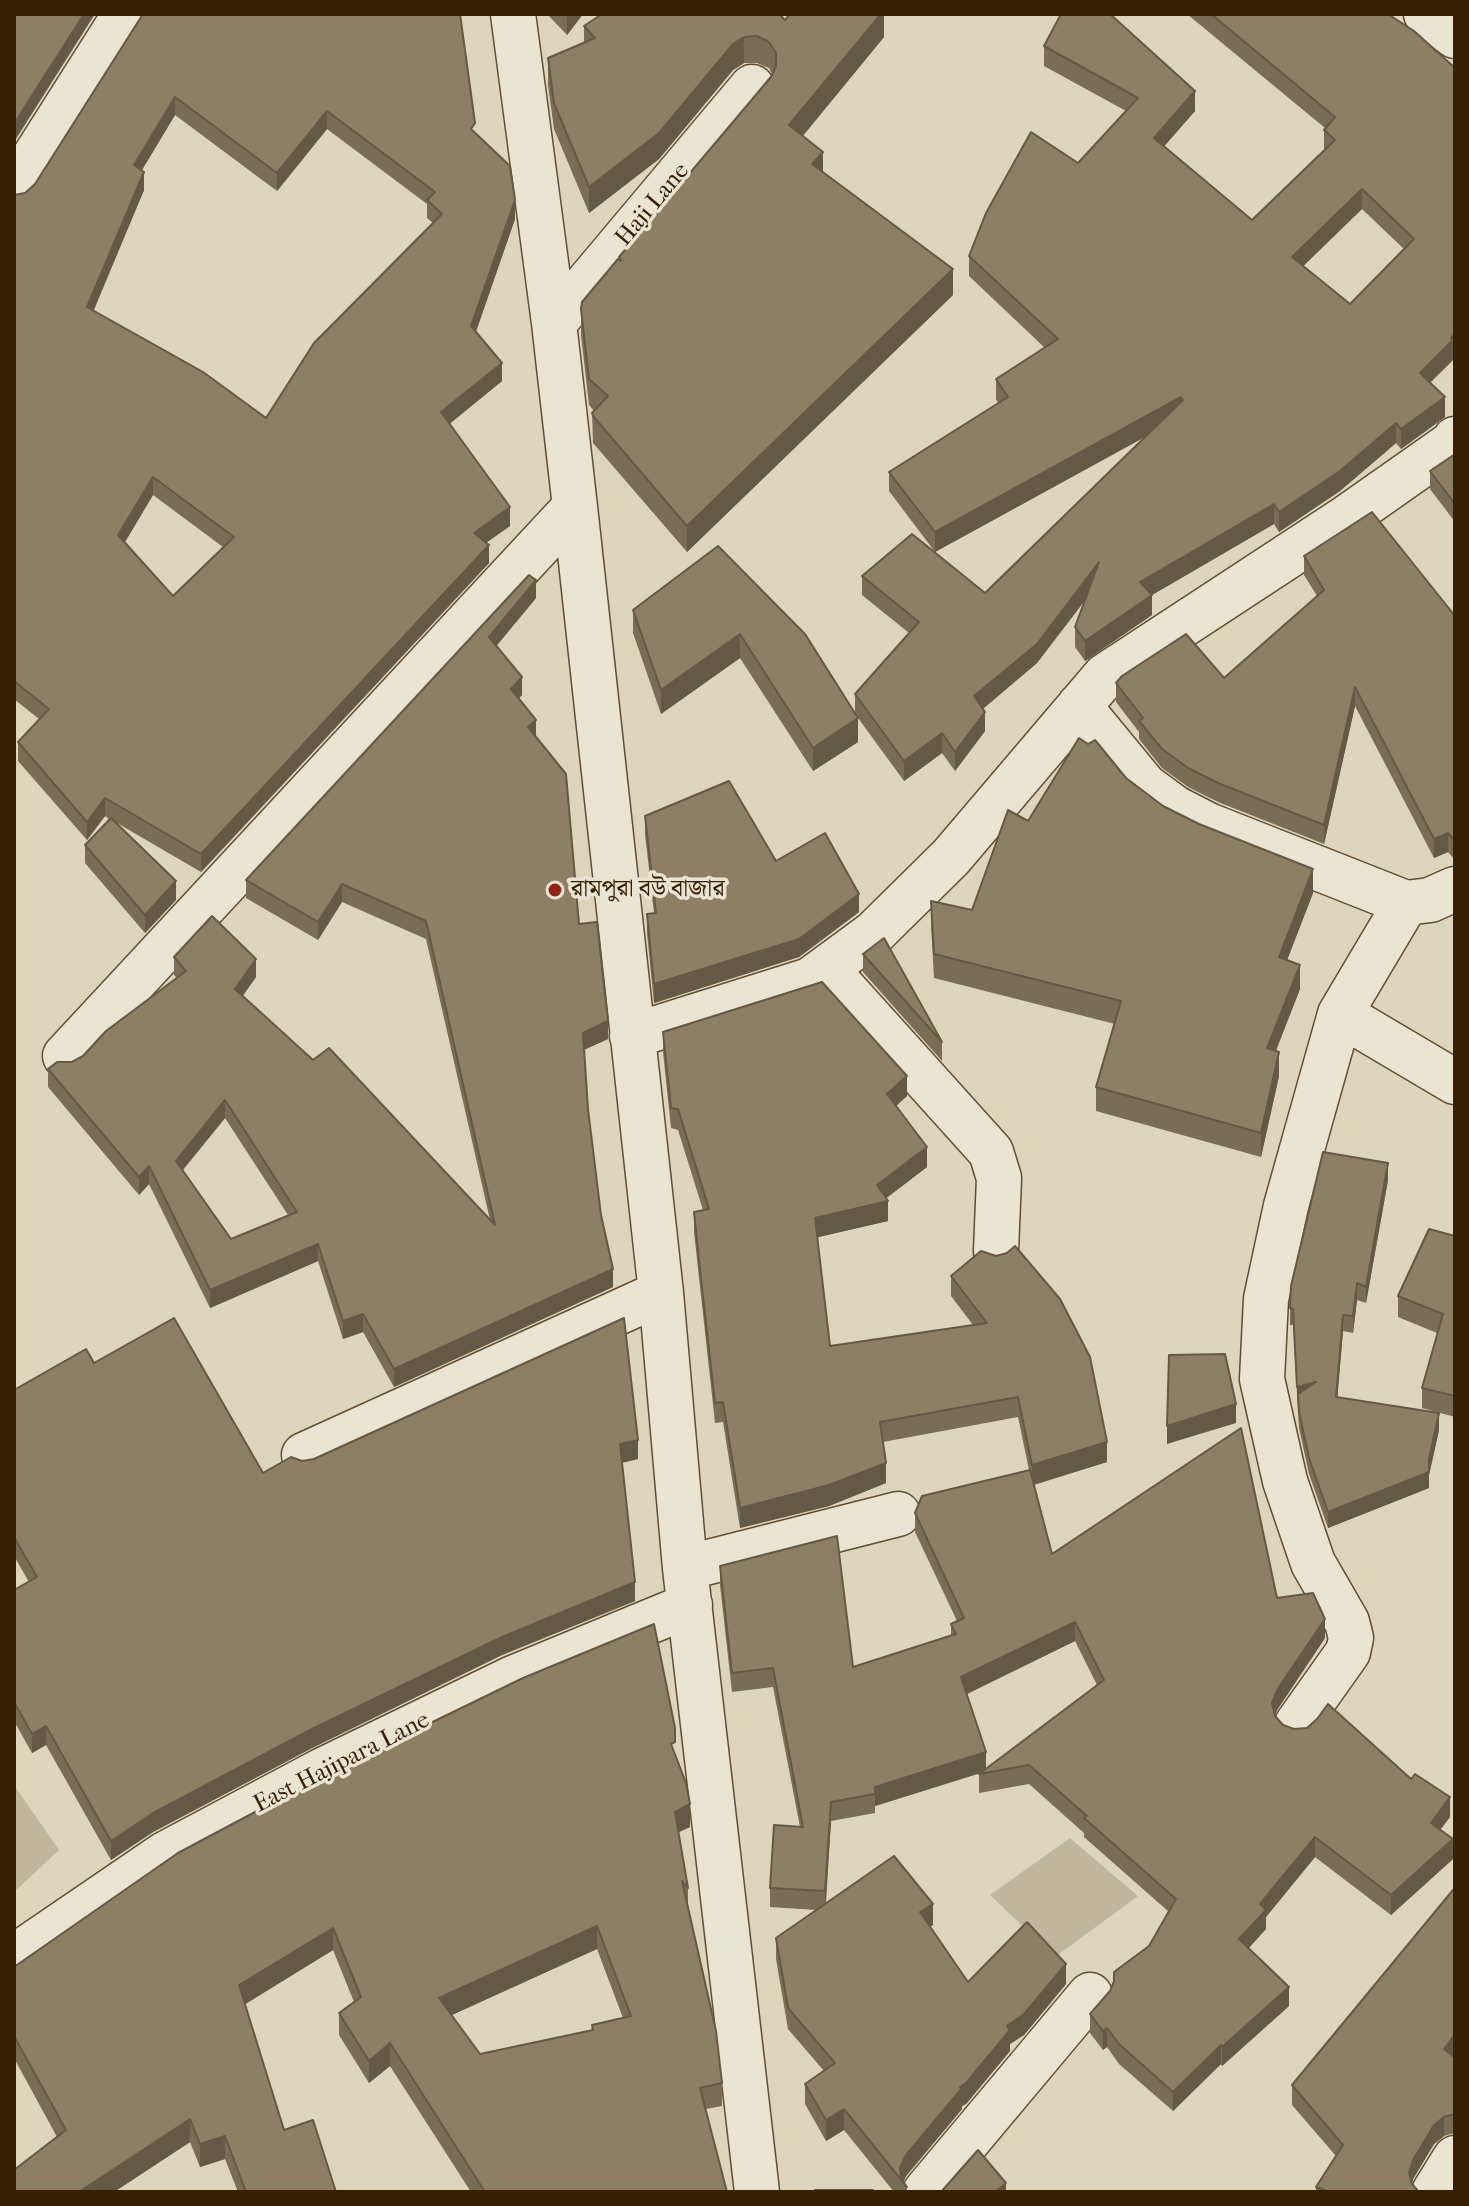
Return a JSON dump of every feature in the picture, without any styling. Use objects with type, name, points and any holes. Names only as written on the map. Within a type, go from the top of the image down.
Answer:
[{"type":"street","points":[[14,189],[125,14]]},
{"type":"street","points":[[513,14],[575,507],[661,1293],[687,1586],[757,2192]]},
{"type":"street","points":[[1426,14],[1455,36]]},
{"type":"street","name":"Haji Lane","points":[[554,323],[752,87]]},
{"type":"street","points":[[632,1036],[810,980],[827,970],[874,933],[951,857],[1105,676],[1343,520],[1455,439]]},
{"type":"street","points":[[65,1056],[575,507]]},
{"type":"street","points":[[1079,706],[1145,786],[1175,808],[1208,825],[1406,903],[1430,900],[1455,889]]},
{"type":"street","points":[[1297,1724],[1348,1652],[1351,1638],[1347,1622],[1313,1563],[1285,1481],[1262,1379],[1266,1299],[1286,1206],[1340,1014],[1406,903]]},
{"type":"street","points":[[827,970],[991,1152],[999,1178],[996,1251]]},
{"type":"street","points":[[1340,1014],[1455,1082]]},
{"type":"street","points":[[304,1455],[661,1293]]},
{"type":"street","name":"East Hajipara Lane","points":[[14,1957],[165,1854],[323,1770],[513,1678],[687,1586],[898,1514]]},
{"type":"street","points":[[925,2192],[1090,1995]]},
{"type":"street","points":[[1434,2192],[1455,2158]]},
{"type":"shaded area","points":[[14,1785],[59,1850],[14,1892]]},
{"type":"shaded area","points":[[1070,1838],[1138,1896],[1055,1957],[990,1895]]},
{"type":"building","points":[[14,14],[84,14],[14,124]]},
{"type":"building","points":[[143,14],[460,14],[475,123],[471,129],[510,166],[515,200],[471,326],[502,363],[441,412],[510,507],[474,533],[489,545],[201,854],[105,798],[87,822],[18,742],[49,709],[14,681],[14,195],[25,193],[35,184]],"holes":[[[175,97],[277,173],[327,111],[435,192],[427,200],[442,214],[314,343],[266,418],[203,372],[87,307],[144,172],[134,165]],[[153,477],[234,537],[173,596],[118,535]]]},
{"type":"building","points":[[602,14],[779,14],[785,20],[790,14],[881,14],[789,125],[823,152],[812,164],[953,269],[687,526],[593,416],[592,413],[608,396],[589,379],[582,302],[618,259],[621,261],[619,257],[771,77],[776,66],[776,53],[769,42],[757,36],[744,37],[733,44],[659,133],[589,187],[554,103],[548,58],[595,38],[584,26]]},
{"type":"building","points":[[1061,14],[1110,14],[1195,91],[1154,138],[1252,220],[1335,140],[1324,130],[1335,117],[1211,14],[1388,14],[1414,31],[1455,68],[1455,333],[1451,338],[1453,340],[1420,373],[1445,397],[1401,429],[1396,423],[1340,471],[1279,512],[1274,504],[1140,582],[1152,595],[1085,641],[1075,627],[1099,562],[1037,644],[974,696],[985,712],[955,752],[942,733],[904,761],[855,694],[919,622],[862,576],[912,534],[985,593],[1183,400],[1181,397],[935,532],[889,472],[1008,397],[996,379],[1058,339],[969,256],[986,213],[1031,132],[1078,163],[1138,98],[1044,46]],"holes":[[[1362,189],[1414,239],[1350,304],[1292,257]]]},
{"type":"building","points":[[1455,454],[1455,504],[1430,471]]},
{"type":"building","points":[[1372,512],[1455,616],[1455,841],[1448,833],[1434,839],[1355,687],[1324,825],[1188,768],[1162,749],[1139,721],[1143,718],[1116,683],[1186,634],[1224,678],[1324,590],[1304,556]]},
{"type":"building","points":[[718,546],[805,634],[858,718],[813,748],[740,634],[661,690],[633,610]]},
{"type":"building","points":[[529,575],[536,580],[489,637],[522,677],[511,689],[536,720],[528,727],[566,774],[579,924],[597,922],[608,1021],[583,1033],[588,1109],[601,1215],[613,1269],[394,1369],[363,1314],[343,1321],[318,1244],[210,1290],[149,1166],[139,1177],[48,1069],[57,1062],[72,1062],[83,1056],[106,1031],[186,971],[174,957],[212,916],[256,959],[235,989],[313,1060],[329,1048],[495,1225],[426,921],[342,884],[318,922],[246,880]],"holes":[[[225,1100],[297,1212],[231,1239],[176,1161]]]},
{"type":"building","points":[[1079,738],[1088,744],[1095,740],[1126,778],[1163,806],[1199,824],[1313,869],[1279,957],[1300,965],[1267,1048],[1279,1052],[1261,1133],[1096,1087],[1121,1001],[934,954],[931,901],[972,910],[1008,810],[1028,821]]},
{"type":"building","points":[[729,781],[776,861],[825,833],[859,894],[799,939],[654,984],[647,914],[656,913],[645,816]]},
{"type":"building","points":[[111,818],[176,881],[145,915],[85,845]]},
{"type":"building","points":[[884,938],[942,1042],[863,954]]},
{"type":"building","points":[[822,982],[907,1076],[887,1094],[927,1147],[877,1185],[888,1201],[815,1218],[830,1346],[987,1323],[951,1276],[981,1251],[996,1256],[1007,1253],[1015,1246],[1060,1299],[1090,1357],[1107,1442],[1032,1465],[1018,1397],[880,1422],[886,1463],[829,1485],[740,1508],[723,1402],[715,1403],[694,1212],[709,1209],[678,1109],[671,1108],[663,1032]]},
{"type":"building","points":[[1323,1152],[1388,1163],[1366,1287],[1357,1283],[1353,1316],[1343,1315],[1336,1397],[1439,1413],[1429,1472],[1328,1512],[1309,1458],[1299,1412],[1298,1394],[1316,1382],[1297,1387],[1293,1309],[1290,1308],[1291,1286]]},
{"type":"building","points":[[1429,1229],[1455,1236],[1455,1396],[1422,1388],[1443,1314],[1398,1296]]},
{"type":"building","points":[[174,1318],[263,1473],[291,1457],[302,1461],[314,1459],[624,1318],[638,1440],[620,1444],[635,1582],[502,1637],[312,1729],[153,1813],[111,1841],[46,1726],[32,1734],[14,1702],[14,1590],[37,1577],[14,1537],[14,1390],[86,1349],[94,1363]]},
{"type":"building","points":[[1225,1354],[1236,1404],[1167,1426],[1169,1355]]},
{"type":"building","points":[[1241,1428],[1277,1598],[1313,1593],[1325,1619],[1277,1690],[1272,1703],[1275,1716],[1283,1725],[1294,1729],[1307,1728],[1328,1704],[1411,1779],[1415,1774],[1450,1797],[1431,1823],[1453,1839],[1391,1895],[1315,1837],[1260,1904],[1266,1910],[1239,1939],[1289,1987],[1221,2045],[1173,2092],[1119,2044],[1107,2028],[1103,2031],[1090,2014],[1110,1991],[1114,1972],[1149,1946],[1176,1899],[1029,1765],[979,1774],[1104,1680],[1075,1622],[961,1677],[986,1752],[875,1787],[875,1794],[831,1802],[825,1891],[770,1888],[774,1825],[803,1827],[773,1668],[732,1673],[720,1566],[837,1536],[853,1667],[956,1634],[951,1624],[964,1618],[915,1513],[922,1496],[1030,1470],[1052,1554]]},
{"type":"building","points":[[654,1624],[675,1728],[675,1742],[671,1744],[686,1783],[690,1804],[675,1812],[688,1888],[682,1881],[716,2031],[722,2083],[700,2088],[727,2192],[485,2192],[390,2043],[369,2061],[339,2013],[361,1997],[333,1928],[239,1985],[284,2130],[313,2120],[336,2192],[246,2192],[225,2136],[200,2144],[190,2119],[79,2192],[14,2192],[14,2170],[66,2130],[14,2036],[14,1967],[178,1853],[334,1770],[523,1678]],"holes":[[[597,1926],[631,2016],[592,2025],[593,2030],[480,2054],[439,1998]]]},
{"type":"building","points":[[894,1856],[933,1904],[920,1912],[968,1982],[1027,1922],[1066,1964],[1024,2014],[1007,2026],[1010,2030],[906,2155],[900,2168],[901,2179],[907,2187],[844,2109],[826,2120],[805,2084],[835,2063],[788,2008],[776,1938]]},
{"type":"building","points":[[1453,1890],[1455,2034],[1444,2049],[1455,2058],[1455,2114],[1444,2117],[1434,2125],[1413,2160],[1409,2173],[1412,2184],[1419,2192],[1330,2192],[1316,2187],[1343,2145],[1292,2085]]},
{"type":"building","points":[[978,2150],[1006,2183],[995,2192],[941,2192]]},
{"type":"building","points":[[873,2190],[874,2192],[815,2192]]},
{"type":"place","name":"রামপুরা বউ বাজার","points":[[555,890]]}]
